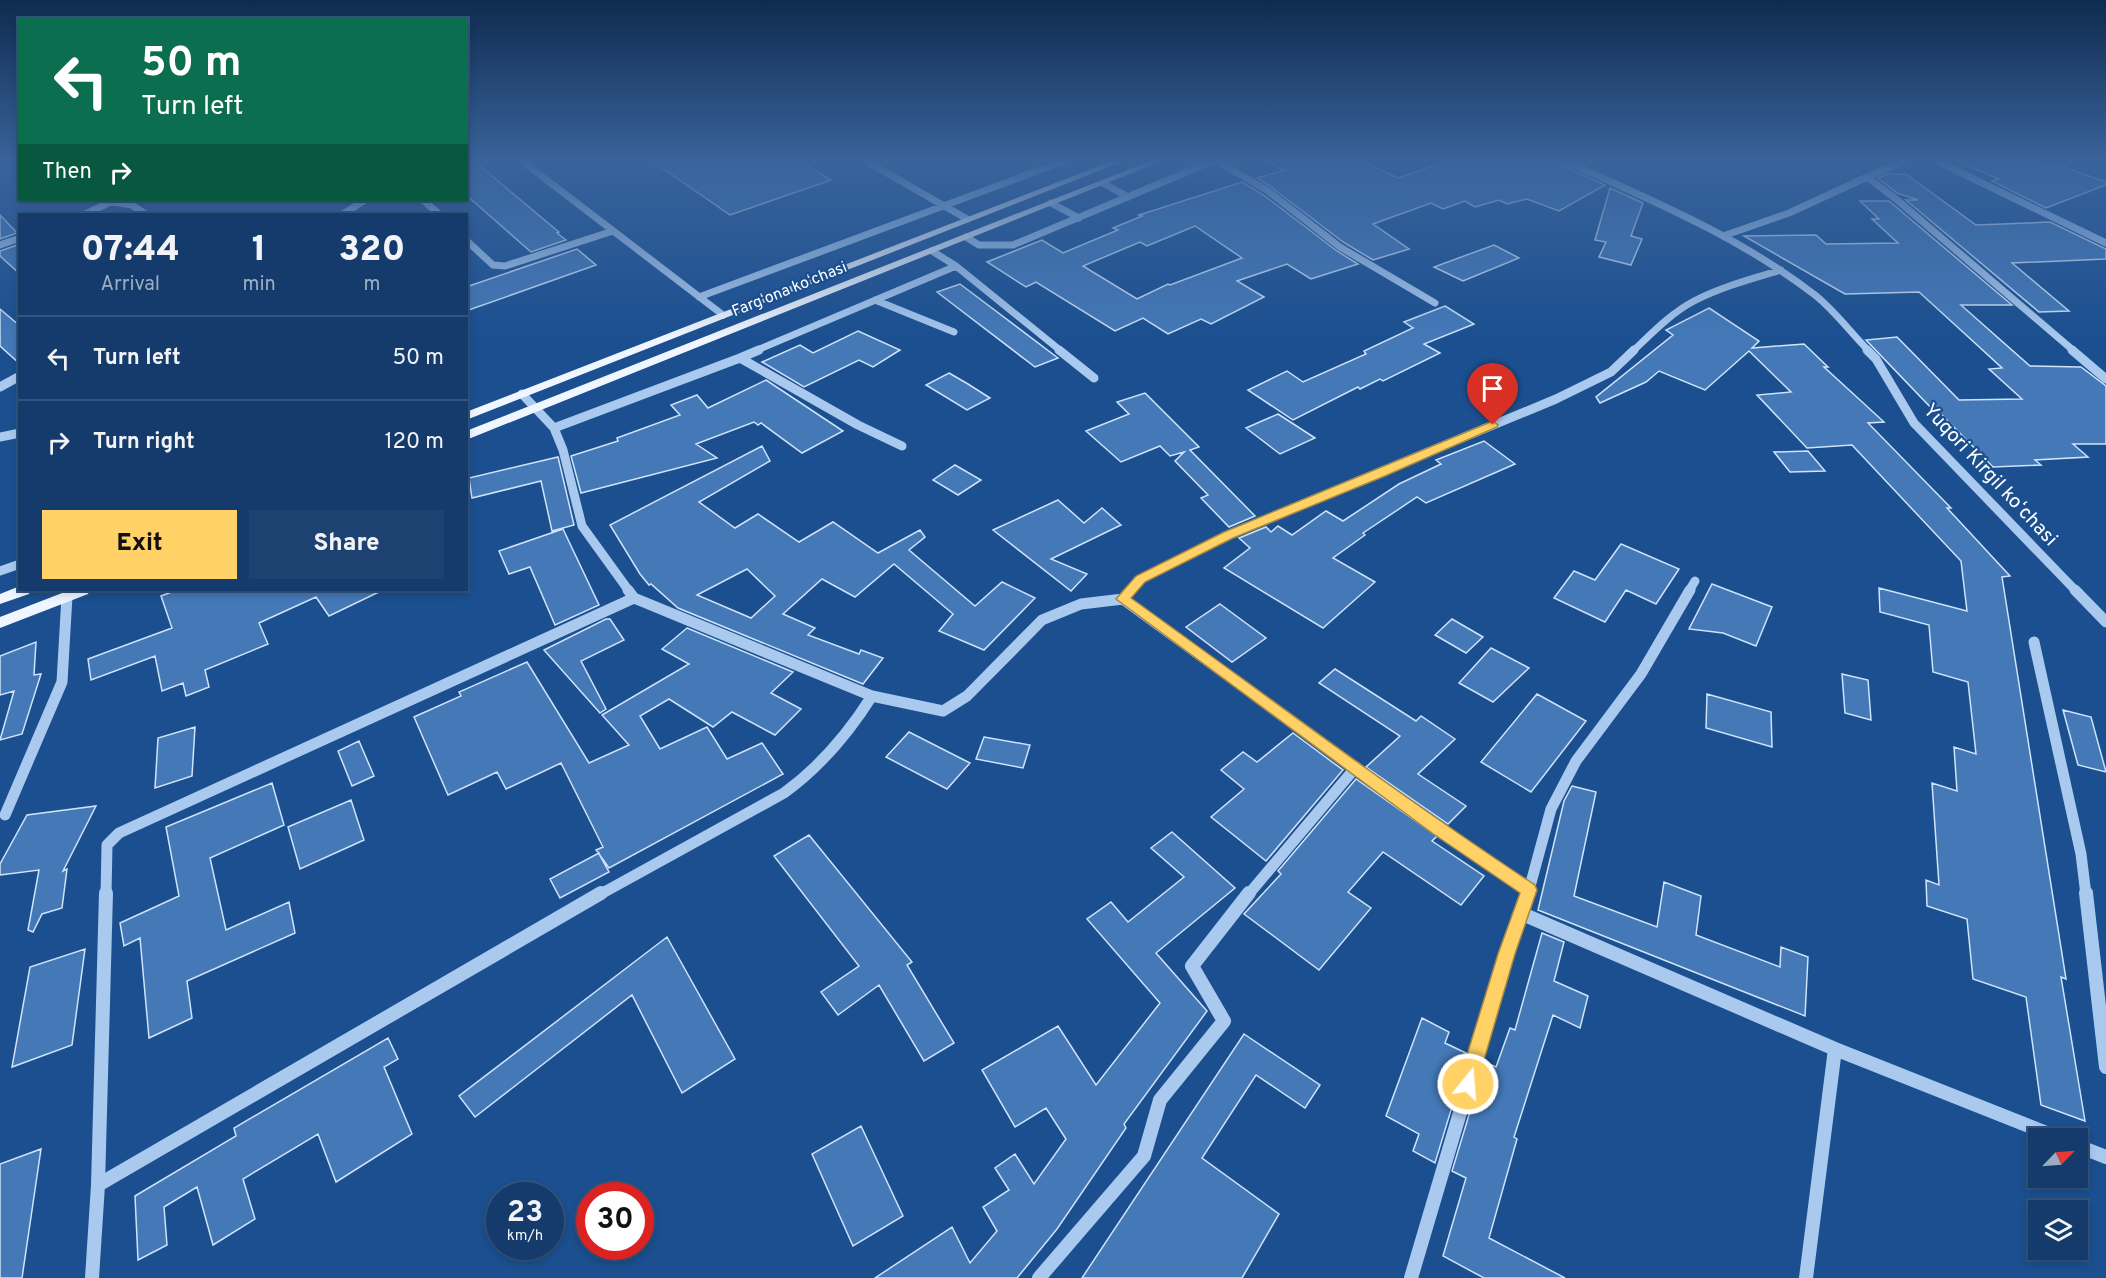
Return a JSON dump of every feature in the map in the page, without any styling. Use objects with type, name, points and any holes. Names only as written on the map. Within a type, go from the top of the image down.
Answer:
[{"type":"main road","name":"Fargʻona koʻchasi","points":[[468,415],[963,221]]},
{"type":"main road","name":"Fargʻona koʻchasi","points":[[468,435],[1007,221]]},
{"type":"main road","points":[[0,599],[21,591]]},
{"type":"main road","points":[[0,623],[80,591]]},
{"type":"street","points":[[600,221],[723,315]]},
{"type":"street","points":[[699,297],[905,221]]},
{"type":"street","points":[[966,237],[979,245],[1013,245],[1073,221]]},
{"type":"street","points":[[1306,221],[1340,247],[1435,303]]},
{"type":"street","name":"Yuqori Kirgil koʻchasi","points":[[1692,221],[1765,259],[1817,297],[1876,359],[1914,423],[2105,620]]},
{"type":"street","points":[[1722,236],[1767,221]]},
{"type":"street","points":[[1921,221],[2106,379]]},
{"type":"street","points":[[2060,221],[2106,243]]},
{"type":"street","points":[[468,242],[494,265],[505,266],[613,231]]},
{"type":"street","points":[[0,245],[18,239]]},
{"type":"street","points":[[932,250],[956,266],[1094,378]]},
{"type":"street","points":[[554,428],[740,358],[956,266]]},
{"type":"street","points":[[1123,599],[1140,579],[1228,535],[1556,399],[1611,372],[1653,332],[1692,302],[1734,284],[1781,270]]},
{"type":"street","points":[[875,300],[954,332]]},
{"type":"street","points":[[740,358],[858,425],[902,446]]},
{"type":"street","points":[[0,387],[18,377]]},
{"type":"street","points":[[522,394],[554,428],[563,450],[582,526],[634,598],[872,696],[943,711],[968,696],[1002,657],[1042,620],[1081,604],[1123,599],[1438,829],[1529,890]]},
{"type":"street","points":[[0,437],[18,433]]},
{"type":"street","points":[[0,571],[18,565]]},
{"type":"street","points":[[1411,1278],[1529,890],[1551,809],[1576,761],[1641,674],[1695,581]]},
{"type":"street","points":[[5,815],[62,682],[67,596]]},
{"type":"street","points":[[92,1278],[98,1185],[107,845],[119,833],[634,598]]},
{"type":"street","points":[[2034,642],[2081,854],[2106,1067]]},
{"type":"street","points":[[98,1185],[659,860],[784,793],[810,774],[854,724],[872,696]]},
{"type":"street","points":[[1039,1278],[1144,1156],[1160,1100],[1224,1021],[1192,966],[1246,897],[1356,767]]},
{"type":"street","points":[[1521,913],[1835,1049],[2034,1128]]},
{"type":"street","points":[[1806,1278],[1835,1049]]},
{"type":"street","points":[[2088,1150],[2106,1157]]},
{"type":"building","points":[[0,221],[5,221],[17,233],[0,239]]},
{"type":"building","points":[[495,221],[545,221],[566,240],[531,252]]},
{"type":"building","points":[[1131,221],[1297,221],[1358,264],[1311,279],[1287,264],[1237,281],[1264,297],[1211,324],[1201,319],[1168,334],[1143,318],[1115,331],[1036,282],[1026,287],[987,262],[1042,240],[1063,253],[1118,230],[1113,228]],"holes":[[[1195,226],[1242,258],[1137,299],[1083,266],[1140,242],[1147,246]]]},
{"type":"building","points":[[1315,221],[1382,221],[1373,224],[1409,249],[1373,260],[1343,242]]},
{"type":"building","points":[[1601,221],[1637,221],[1631,236],[1642,239],[1631,265],[1599,257],[1606,242],[1595,240]]},
{"type":"building","points":[[1874,221],[1912,221],[2012,305],[1961,305],[2030,366],[2081,367],[2106,386],[2106,444],[2073,444],[2088,457],[2035,460],[2041,465],[1993,467],[1940,413],[1936,413],[1866,340],[1897,337],[1959,400],[2022,399],[1989,369],[2002,368],[1919,292],[1845,294],[1744,236],[1816,235],[1826,244],[1898,243]]},
{"type":"building","points":[[1931,221],[1970,221],[1976,225],[2050,222],[2106,249],[2106,259],[2012,263],[2069,311],[2039,312]]},
{"type":"building","points":[[18,245],[18,272],[0,256],[0,251]]},
{"type":"building","points":[[1494,245],[1519,258],[1463,281],[1434,267]]},
{"type":"building","points":[[577,249],[596,265],[468,310],[468,286]]},
{"type":"building","points":[[960,284],[1058,358],[1035,367],[937,292]]},
{"type":"building","points":[[1445,306],[1474,324],[1424,344],[1440,353],[1383,381],[1380,379],[1360,389],[1358,387],[1293,420],[1248,390],[1287,371],[1303,382],[1366,354],[1364,351],[1413,328],[1404,322]]},
{"type":"building","points":[[1709,308],[1759,341],[1752,348],[1804,344],[1828,367],[1824,367],[1884,422],[1868,423],[1951,508],[1947,508],[2010,576],[2002,577],[2066,979],[2061,977],[2085,1121],[2041,1105],[2026,997],[1973,979],[1967,919],[1927,906],[1926,880],[1939,885],[1932,783],[1957,791],[1954,747],[1976,754],[1968,682],[1933,672],[1929,625],[1880,612],[1879,588],[1967,611],[1961,561],[1852,445],[1807,448],[1757,395],[1791,392],[1749,351],[1705,390],[1659,371],[1646,382],[1600,403],[1596,397],[1673,335],[1666,330]]},
{"type":"building","points":[[0,309],[18,324],[18,362],[0,346]]},
{"type":"building","points":[[858,331],[900,350],[873,367],[859,360],[804,387],[762,362],[800,345],[813,353]]},
{"type":"building","points":[[949,373],[990,398],[967,410],[926,385]]},
{"type":"building","points":[[766,380],[843,431],[802,453],[761,423],[758,425],[754,422],[696,444],[717,458],[581,493],[571,456],[618,441],[617,438],[680,415],[671,405],[697,395],[708,408]]},
{"type":"building","points":[[1145,393],[1199,447],[1190,450],[1255,516],[1229,527],[1201,498],[1208,495],[1175,461],[1184,452],[1170,456],[1160,446],[1121,462],[1086,431],[1129,414],[1117,402]]},
{"type":"building","points":[[1278,414],[1315,438],[1280,454],[1246,428]]},
{"type":"building","points":[[1484,441],[1515,464],[1426,503],[1417,497],[1363,533],[1365,535],[1333,558],[1375,582],[1323,628],[1224,568],[1250,548],[1239,538],[1266,527],[1271,532],[1278,526],[1292,535],[1326,511],[1343,521],[1399,484],[1441,464],[1436,460]]},
{"type":"building","points":[[762,446],[770,461],[699,502],[735,528],[758,514],[799,542],[833,522],[878,553],[920,530],[925,537],[909,550],[975,606],[1002,582],[1035,598],[984,650],[939,631],[953,614],[894,564],[855,597],[822,579],[783,614],[815,628],[808,635],[859,654],[861,650],[883,658],[863,684],[678,608],[651,584],[649,585],[610,525]],"holes":[[[747,569],[775,596],[751,618],[697,595]]]},
{"type":"building","points":[[1808,451],[1825,471],[1790,472],[1774,452]]},
{"type":"building","points":[[558,457],[574,525],[552,531],[541,481],[472,498],[469,478]]},
{"type":"building","points":[[955,465],[981,480],[958,495],[933,480]]},
{"type":"building","points":[[1058,500],[1084,523],[1102,508],[1121,525],[1051,559],[1087,574],[1071,591],[993,530]]},
{"type":"building","points":[[563,529],[599,605],[555,625],[530,567],[509,574],[499,551]]},
{"type":"building","points":[[1621,544],[1679,569],[1656,604],[1626,590],[1605,622],[1554,598],[1574,571],[1595,580]]},
{"type":"building","points":[[1712,584],[1772,607],[1756,646],[1723,633],[1689,629]]},
{"type":"building","points":[[174,591],[381,591],[329,616],[316,597],[259,623],[268,644],[205,670],[209,687],[186,696],[183,683],[162,691],[155,656],[91,680],[88,659],[172,628],[161,596]]},
{"type":"building","points":[[1220,604],[1266,638],[1232,662],[1186,627]]},
{"type":"building","points":[[610,619],[624,640],[581,661],[606,709],[600,713],[544,650]]},
{"type":"building","points":[[1452,619],[1483,637],[1466,653],[1435,635]]},
{"type":"building","points":[[687,628],[793,672],[771,693],[801,709],[775,735],[732,712],[713,727],[669,699],[640,716],[660,749],[707,727],[727,759],[762,743],[783,774],[609,868],[599,854],[609,872],[560,898],[550,879],[599,853],[596,850],[603,847],[561,763],[506,789],[497,772],[448,795],[414,717],[461,696],[459,692],[527,662],[589,763],[629,745],[602,715],[689,664],[662,649]]},
{"type":"building","points":[[36,642],[34,675],[41,674],[22,734],[0,740],[14,691],[0,695],[0,656]]},
{"type":"building","points":[[1491,648],[1529,668],[1493,702],[1459,683]]},
{"type":"building","points":[[1335,669],[1416,721],[1421,716],[1455,739],[1418,774],[1466,806],[1448,824],[1366,767],[1400,736],[1319,683]]},
{"type":"building","points":[[1842,674],[1868,680],[1871,720],[1845,713]]},
{"type":"building","points":[[1537,694],[1586,721],[1531,792],[1481,762]]},
{"type":"building","points":[[1707,694],[1771,712],[1772,747],[1706,728]]},
{"type":"building","points":[[2063,710],[2091,717],[2106,772],[2078,765]]},
{"type":"building","points":[[195,727],[192,776],[155,788],[158,738]]},
{"type":"building","points":[[909,732],[970,763],[947,789],[886,757]]},
{"type":"building","points":[[1293,733],[1343,770],[1266,861],[1211,817],[1244,789],[1221,770],[1243,752],[1257,762]]},
{"type":"building","points":[[984,737],[1030,745],[1023,768],[976,759]]},
{"type":"building","points":[[359,741],[374,776],[352,786],[338,751]]},
{"type":"building","points":[[1356,779],[1437,836],[1432,841],[1484,876],[1461,905],[1383,852],[1348,892],[1371,908],[1319,970],[1244,914],[1281,874],[1278,871]]},
{"type":"building","points":[[272,783],[284,825],[210,858],[226,930],[289,902],[295,933],[187,981],[192,1018],[149,1038],[140,938],[124,946],[120,923],[179,896],[166,827]]},
{"type":"building","points":[[1572,786],[1596,792],[1574,896],[1657,927],[1664,882],[1701,896],[1696,935],[1780,967],[1781,947],[1808,957],[1805,1016],[1538,910],[1564,801]]},
{"type":"building","points":[[351,800],[364,840],[300,869],[288,827]]},
{"type":"building","points":[[96,806],[63,871],[67,869],[62,908],[42,914],[33,932],[28,930],[39,870],[0,875],[0,864],[27,815]]},
{"type":"building","points":[[1172,832],[1235,888],[1156,953],[1207,1011],[1124,1124],[1126,1128],[1057,1229],[1017,1278],[875,1278],[952,1227],[970,1263],[997,1231],[983,1207],[1009,1190],[995,1168],[1015,1154],[1034,1184],[1066,1139],[1046,1108],[1015,1127],[982,1070],[1058,1026],[1096,1085],[1160,1003],[1087,919],[1111,902],[1128,922],[1184,877],[1151,848]]},
{"type":"building","points":[[809,835],[912,962],[907,965],[954,1043],[924,1061],[879,985],[838,1015],[821,992],[859,966],[774,856]]},
{"type":"building","points":[[1542,933],[1564,942],[1554,981],[1588,996],[1580,1028],[1553,1015],[1514,1137],[1517,1139],[1489,1238],[1565,1278],[1484,1278],[1443,1256],[1466,1178],[1452,1171],[1485,1062],[1496,1067],[1510,1028],[1515,1030]]},
{"type":"building","points":[[667,937],[735,1059],[682,1093],[632,995],[475,1117],[459,1096]]},
{"type":"building","points":[[85,949],[72,1045],[12,1067],[30,967]]},
{"type":"building","points":[[1422,1018],[1449,1032],[1445,1043],[1468,1054],[1435,1163],[1413,1151],[1419,1134],[1386,1116]]},
{"type":"building","points":[[1244,1034],[1320,1085],[1305,1108],[1256,1075],[1202,1158],[1279,1214],[1242,1278],[1082,1278]]},
{"type":"building","points":[[388,1038],[398,1059],[384,1067],[412,1134],[336,1182],[318,1134],[243,1179],[255,1219],[213,1245],[197,1187],[164,1207],[167,1245],[138,1260],[135,1196],[236,1136],[234,1128]]},
{"type":"building","points":[[861,1126],[903,1216],[853,1246],[812,1154]]},
{"type":"building","points":[[41,1149],[22,1278],[0,1278],[0,1164]]},
{"type":"route","points":[[1468,1084],[1529,890],[1438,829],[1123,599],[1140,579],[1228,535],[1381,474],[1493,425]]}]
